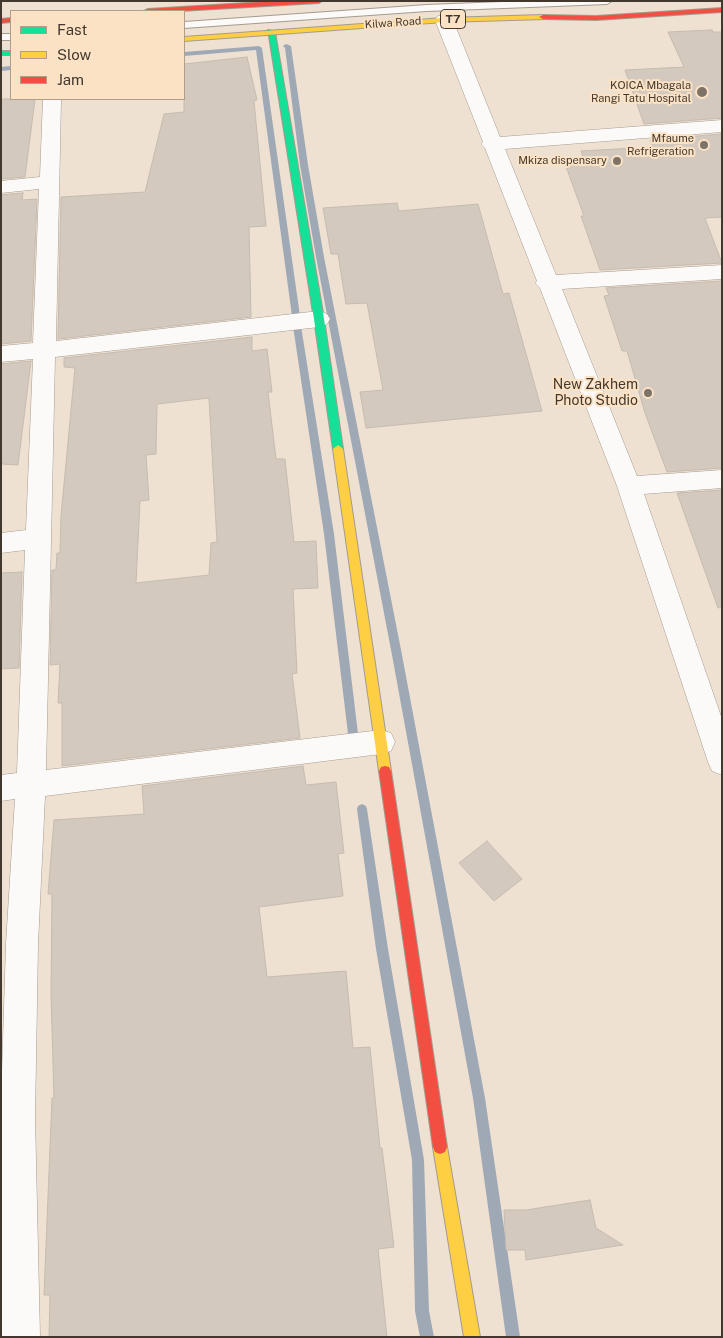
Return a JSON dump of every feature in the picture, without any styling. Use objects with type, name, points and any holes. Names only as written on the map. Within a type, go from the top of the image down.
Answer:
[{"type":"main road","points":[[165,10],[319,1]]},
{"type":"main road","name":"Kilwa Road","points":[[185,39],[271,32],[436,14],[596,18],[722,10]]},
{"type":"main road","points":[[271,32],[319,319],[441,1156],[472,1337]]},
{"type":"street","points":[[436,14],[491,144],[629,486],[715,716],[722,762]]},
{"type":"street","points":[[21,1337],[18,1117],[22,944],[31,784],[52,100]]},
{"type":"street","points":[[491,144],[722,126]]},
{"type":"street","points":[[1,187],[48,182]]},
{"type":"street","points":[[546,283],[722,272]]},
{"type":"street","points":[[1,354],[319,319]]},
{"type":"street","points":[[629,486],[722,479]]},
{"type":"street","points":[[1,543],[38,540]]},
{"type":"street","points":[[1,788],[381,742]]},
{"type":"lane","points":[[436,14],[471,1]]},
{"type":"lane","points":[[185,25],[436,14],[607,1]]},
{"type":"building","name":"KOICA Mbagala Rangi Tatu Hospital","points":[[712,30],[713,32],[722,32],[722,118],[644,124],[625,70],[684,67],[668,32]]},
{"type":"building","points":[[247,57],[257,100],[254,101],[266,226],[249,227],[251,317],[58,339],[61,197],[145,192],[164,114],[184,112],[185,64]]},
{"type":"building","points":[[1,99],[35,100],[25,177],[1,179]]},
{"type":"building","points":[[722,134],[722,217],[705,218],[722,263],[600,270],[581,216],[584,216],[564,161],[584,160],[581,151],[653,147],[650,140]]},
{"type":"building","points":[[23,193],[22,200],[37,199],[31,341],[1,344],[1,195]]},
{"type":"building","points":[[397,203],[399,211],[478,204],[503,294],[509,293],[542,411],[366,428],[360,392],[383,390],[367,303],[346,304],[338,254],[331,254],[323,208]]},
{"type":"building","points":[[722,281],[722,468],[667,472],[645,413],[627,351],[622,351],[604,296],[609,295],[606,288]]},
{"type":"building","points":[[252,337],[252,351],[267,349],[272,392],[268,392],[276,459],[285,459],[294,542],[316,541],[318,588],[293,589],[297,673],[292,674],[300,738],[62,766],[62,703],[58,703],[60,664],[50,665],[52,570],[56,570],[57,553],[60,553],[61,516],[75,368],[64,367],[64,358]],"holes":[[[209,398],[217,542],[211,543],[209,575],[136,583],[140,501],[149,500],[146,455],[156,454],[157,404]]]},
{"type":"building","points":[[31,361],[18,465],[1,464],[1,364]]},
{"type":"building","points":[[722,490],[722,607],[718,608],[677,493]]},
{"type":"building","points":[[22,572],[19,668],[1,669],[1,573]]},
{"type":"building","points":[[303,766],[306,785],[336,782],[344,853],[338,854],[343,896],[259,907],[267,977],[346,971],[353,1048],[370,1047],[380,1148],[382,1148],[394,1247],[378,1249],[387,1337],[49,1337],[50,1295],[44,1295],[52,1098],[54,1098],[51,994],[52,894],[48,894],[54,820],[144,814],[142,786]]},
{"type":"building","points":[[487,841],[522,879],[494,901],[459,863]]},
{"type":"building","points":[[590,1200],[596,1228],[623,1245],[526,1260],[525,1250],[506,1250],[504,1210],[526,1210]]},
{"type":"waterway","points":[[286,46],[288,46],[304,165],[320,257],[397,655],[479,1098],[513,1337]]},
{"type":"waterway","points":[[185,54],[259,48],[296,316]]},
{"type":"waterway","points":[[1,69],[10,68]]},
{"type":"waterway","points":[[297,326],[329,534],[354,742]]},
{"type":"waterway","points":[[362,809],[382,949],[418,1160],[422,1311],[427,1337]]},
{"type":"traffic: fast","points":[[271,32],[319,319],[338,449]]},
{"type":"traffic: fast","points":[[1,53],[10,53]]},
{"type":"traffic: slow","points":[[185,39],[444,20],[543,17]]},
{"type":"traffic: slow","points":[[338,449],[385,771]]},
{"type":"traffic: slow","points":[[440,1147],[472,1337]]},
{"type":"traffic: jam","points":[[165,10],[319,1]]},
{"type":"traffic: jam","points":[[543,17],[596,18],[722,10]]},
{"type":"traffic: jam","points":[[1,21],[10,20]]},
{"type":"traffic: jam","points":[[385,771],[440,1147]]},
{"type":"place","name":"KOICA Mbagala Rangi Tatu Hospital","points":[[702,92]]},
{"type":"place","name":"Mfaume Refrigeration","points":[[704,145]]},
{"type":"place","name":"Mkiza dispensary","points":[[617,161]]},
{"type":"place","name":"New Zakhem Photo Studio","points":[[648,393]]}]
